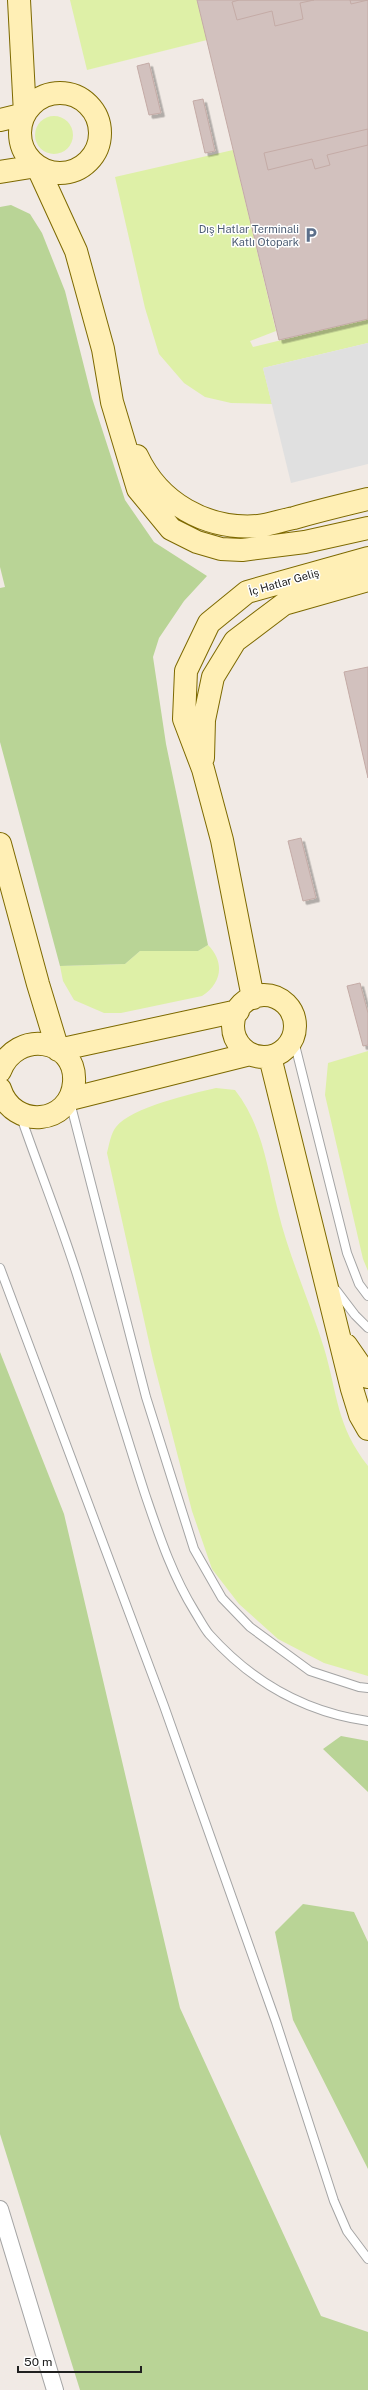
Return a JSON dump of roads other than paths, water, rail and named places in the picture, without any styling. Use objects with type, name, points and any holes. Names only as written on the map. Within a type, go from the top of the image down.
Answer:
[{"type":"street","points":[[19,0],[25,114],[20,136],[23,147],[36,166],[76,251],[103,349],[112,402],[138,489],[171,529],[197,542],[221,549],[242,550],[305,542],[368,528]]},
{"type":"street","points":[[0,120],[25,114],[43,98],[66,94],[78,97],[88,105],[96,116],[100,128],[100,141],[95,153],[87,164],[75,171],[62,173],[49,172],[36,166],[0,172]]},
{"type":"street","points":[[112,402],[144,472],[166,496],[188,513],[221,524],[258,526],[368,499]]},
{"type":"street","name":"İç Hatlar Geliş","points":[[203,769],[184,719],[186,671],[209,622],[247,592],[368,558]]},
{"type":"street","points":[[368,580],[284,604],[235,641],[213,677],[204,720],[203,769],[222,840],[245,1004],[234,1020],[236,1040],[260,1055],[319,1256],[338,1335],[360,1415],[368,1429]]},
{"type":"street","points":[[0,844],[38,984],[58,1050]]},
{"type":"street","points":[[0,1089],[10,1107],[20,1114],[32,1118],[44,1117],[56,1112],[70,1099],[260,1055],[288,1047],[293,1038],[295,1028],[294,1018],[282,1001],[263,996],[245,1004],[58,1050]]},
{"type":"street","points":[[1,1060],[22,1045],[34,1043],[47,1044],[58,1050],[66,1058],[72,1069],[74,1082],[70,1099]]},
{"type":"street","points":[[338,1335],[368,1377]]},
{"type":"street","points":[[0,2209],[55,2390]]},
{"type":"lane","points":[[293,1038],[347,1253],[359,1284],[368,1296]]},
{"type":"lane","points":[[70,1099],[146,1397],[194,1549],[222,1598],[250,1627],[310,1671],[359,1687],[368,1688]]},
{"type":"lane","points":[[20,1114],[79,1280],[116,1407],[166,1558],[190,1604],[208,1634],[254,1676],[277,1692],[309,1706],[351,1718],[368,1721]]},
{"type":"lane","points":[[319,1256],[337,1294],[354,1316],[368,1328]]},
{"type":"lane","points":[[0,1268],[169,1721],[276,2022],[334,2201],[347,2231],[368,2259]]},
{"type":"place","name":"Dış Hatlar Terminali Katlı Otopark","points":[[311,235]]}]
